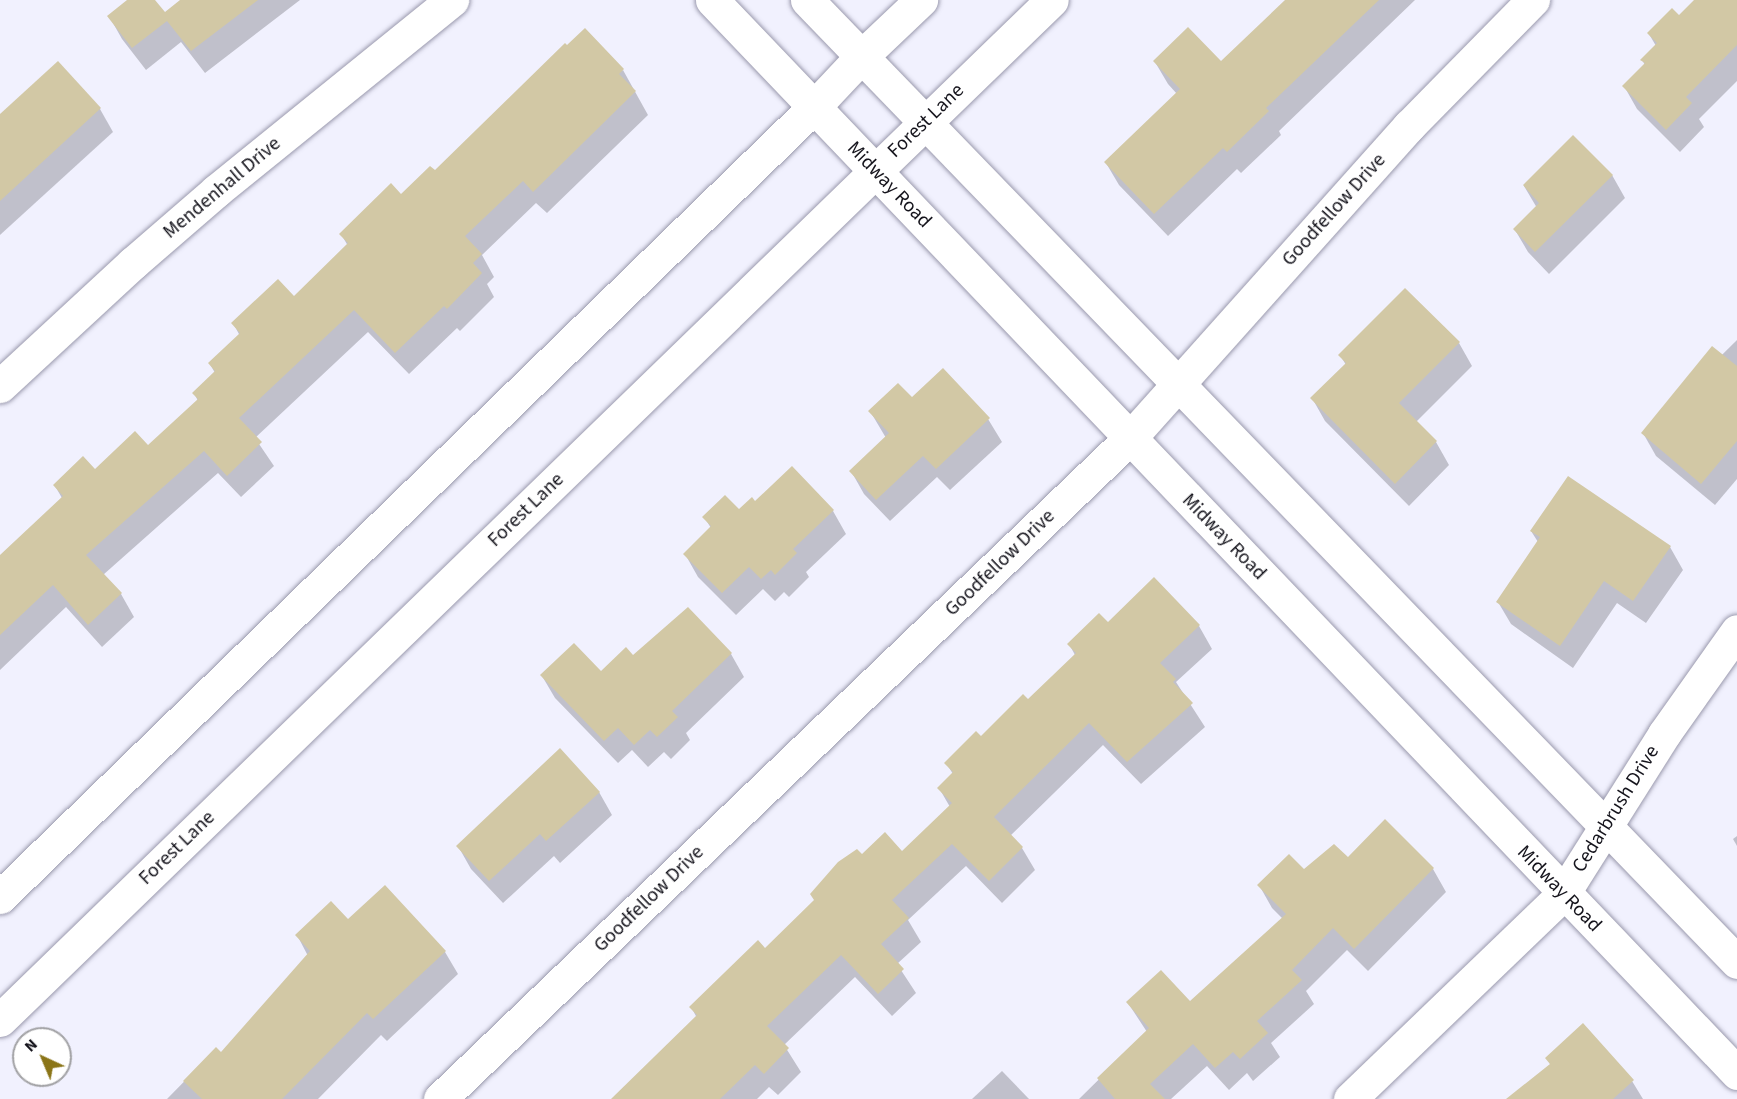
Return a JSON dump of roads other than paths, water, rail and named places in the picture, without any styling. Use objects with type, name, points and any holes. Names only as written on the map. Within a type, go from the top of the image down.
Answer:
[{"type":"main road","name":"Mendenhall Drive","points":[[0,386],[116,278],[216,191],[452,0]]},
{"type":"main road","name":"Midway Road","points":[[712,0],[1563,894],[1737,1073]]},
{"type":"main road","points":[[807,0],[1737,962]]},
{"type":"main road","points":[[0,897],[814,107],[861,57],[921,0]]},
{"type":"main road","name":"Forest Lane","points":[[0,1020],[1052,0]]},
{"type":"main road","name":"Goodfellow Drive","points":[[440,1099],[1130,438],[1409,126],[1533,0]]},
{"type":"main road","name":"Cedarbrush Drive","points":[[1350,1099],[1563,894],[1664,734],[1737,631]]}]
